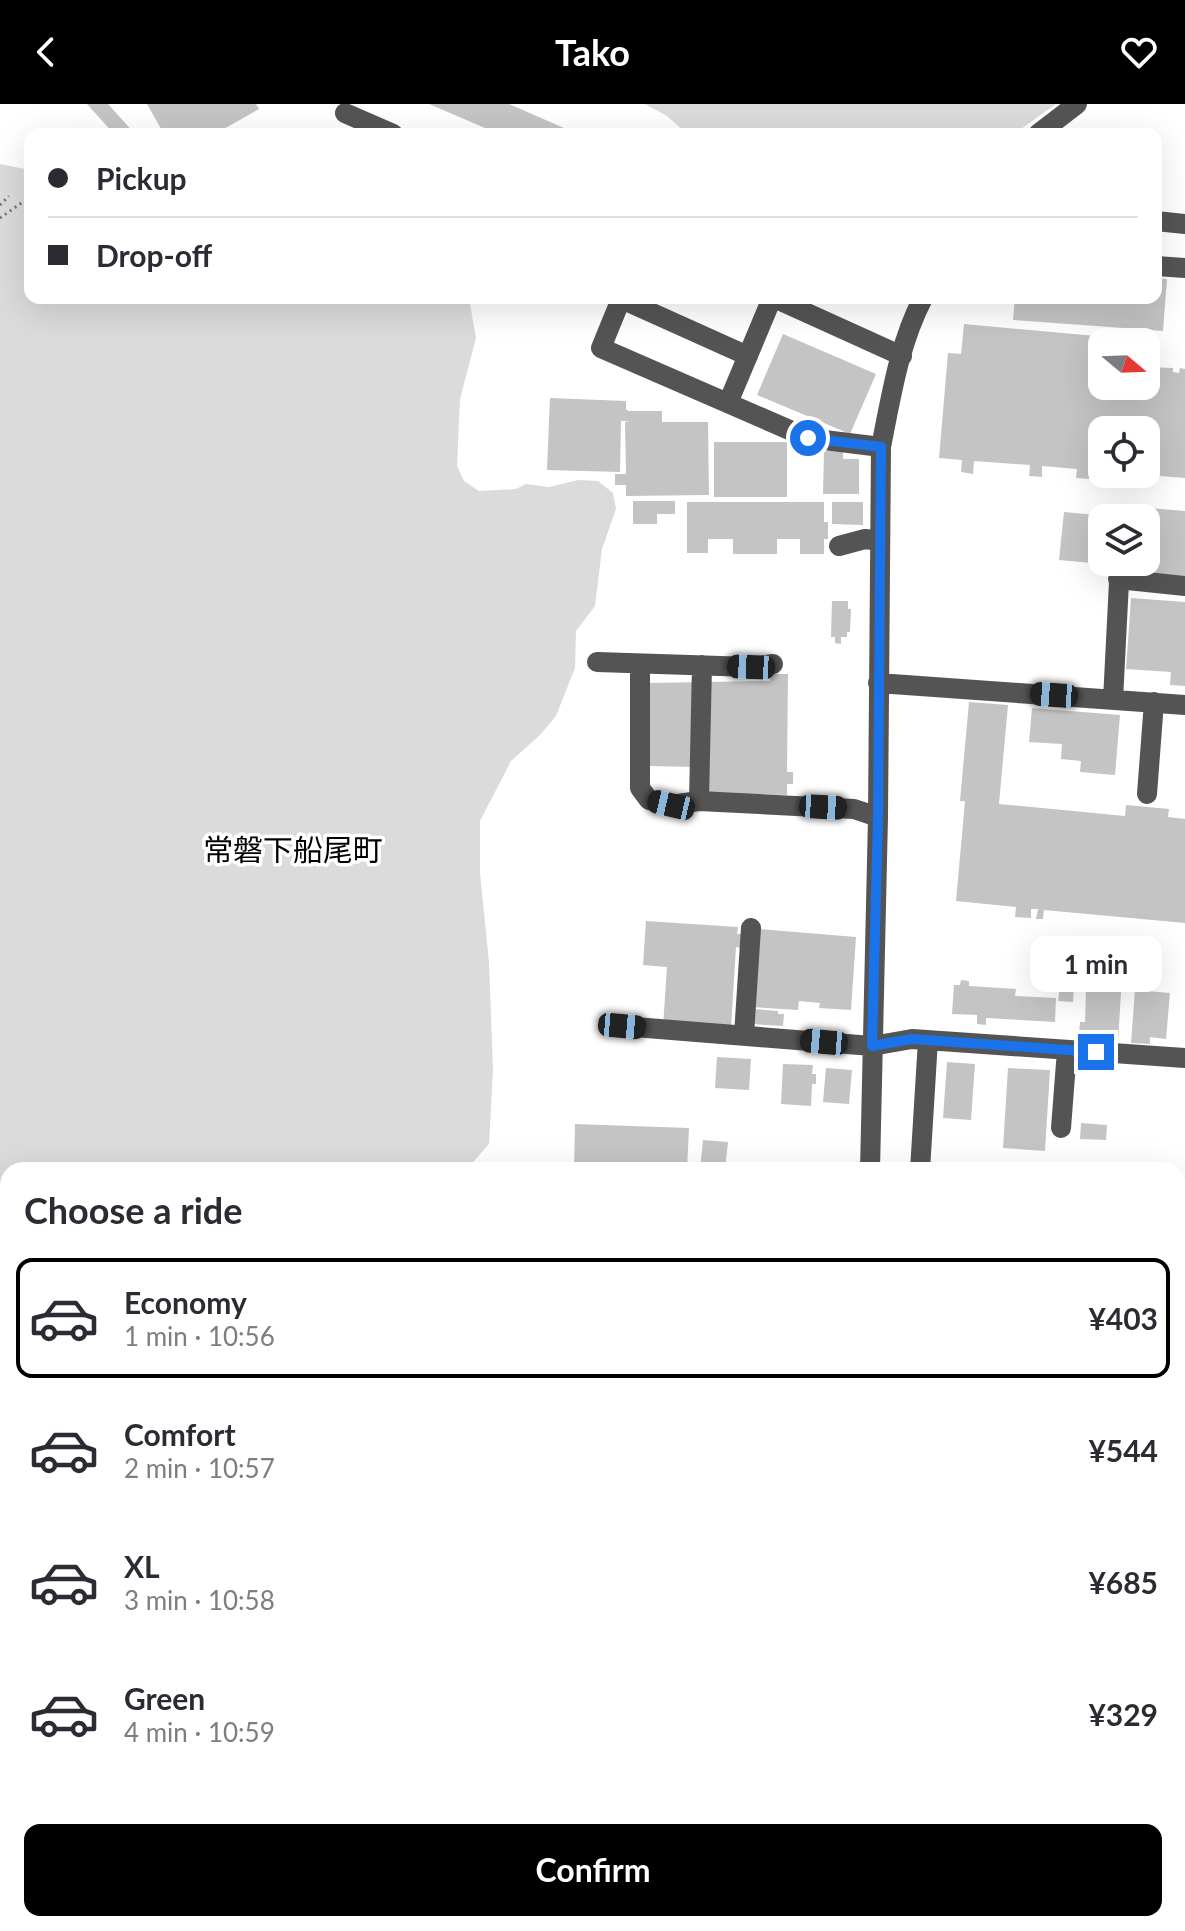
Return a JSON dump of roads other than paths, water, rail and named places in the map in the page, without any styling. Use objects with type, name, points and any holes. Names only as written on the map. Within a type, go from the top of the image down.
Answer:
[{"type":"street","points":[[1046,128],[1077,104]]},
{"type":"street","points":[[345,113],[379,128]]},
{"type":"street","points":[[1162,222],[1185,224]]},
{"type":"street","points":[[1162,266],[1185,268]]},
{"type":"street","points":[[618,304],[601,348],[808,438],[881,447]]},
{"type":"street","points":[[633,304],[748,356]]},
{"type":"street","points":[[728,403],[770,304]]},
{"type":"street","points":[[786,304],[902,356]]},
{"type":"street","points":[[870,1162],[878,817],[881,447],[912,319],[920,304]]},
{"type":"street","points":[[839,546],[865,539],[880,541]]},
{"type":"street","points":[[1113,700],[1119,576]]},
{"type":"street","points":[[1141,576],[1185,586]]},
{"type":"street","points":[[597,662],[751,667],[773,664]]},
{"type":"street","points":[[640,664],[640,788],[649,800],[671,805],[699,801],[854,809],[878,817]]},
{"type":"street","points":[[699,801],[702,665]]},
{"type":"street","points":[[878,683],[1185,705]]},
{"type":"street","points":[[1147,794],[1154,702]]},
{"type":"street","points":[[744,1035],[751,928]]},
{"type":"street","points":[[622,1026],[872,1046],[912,1039],[1185,1058]]},
{"type":"street","points":[[920,1162],[928,1040]]},
{"type":"street","points":[[1061,1128],[1067,1050]]},
{"type":"district","name":"常磐下船尾町","points":[[293,851]]}]
